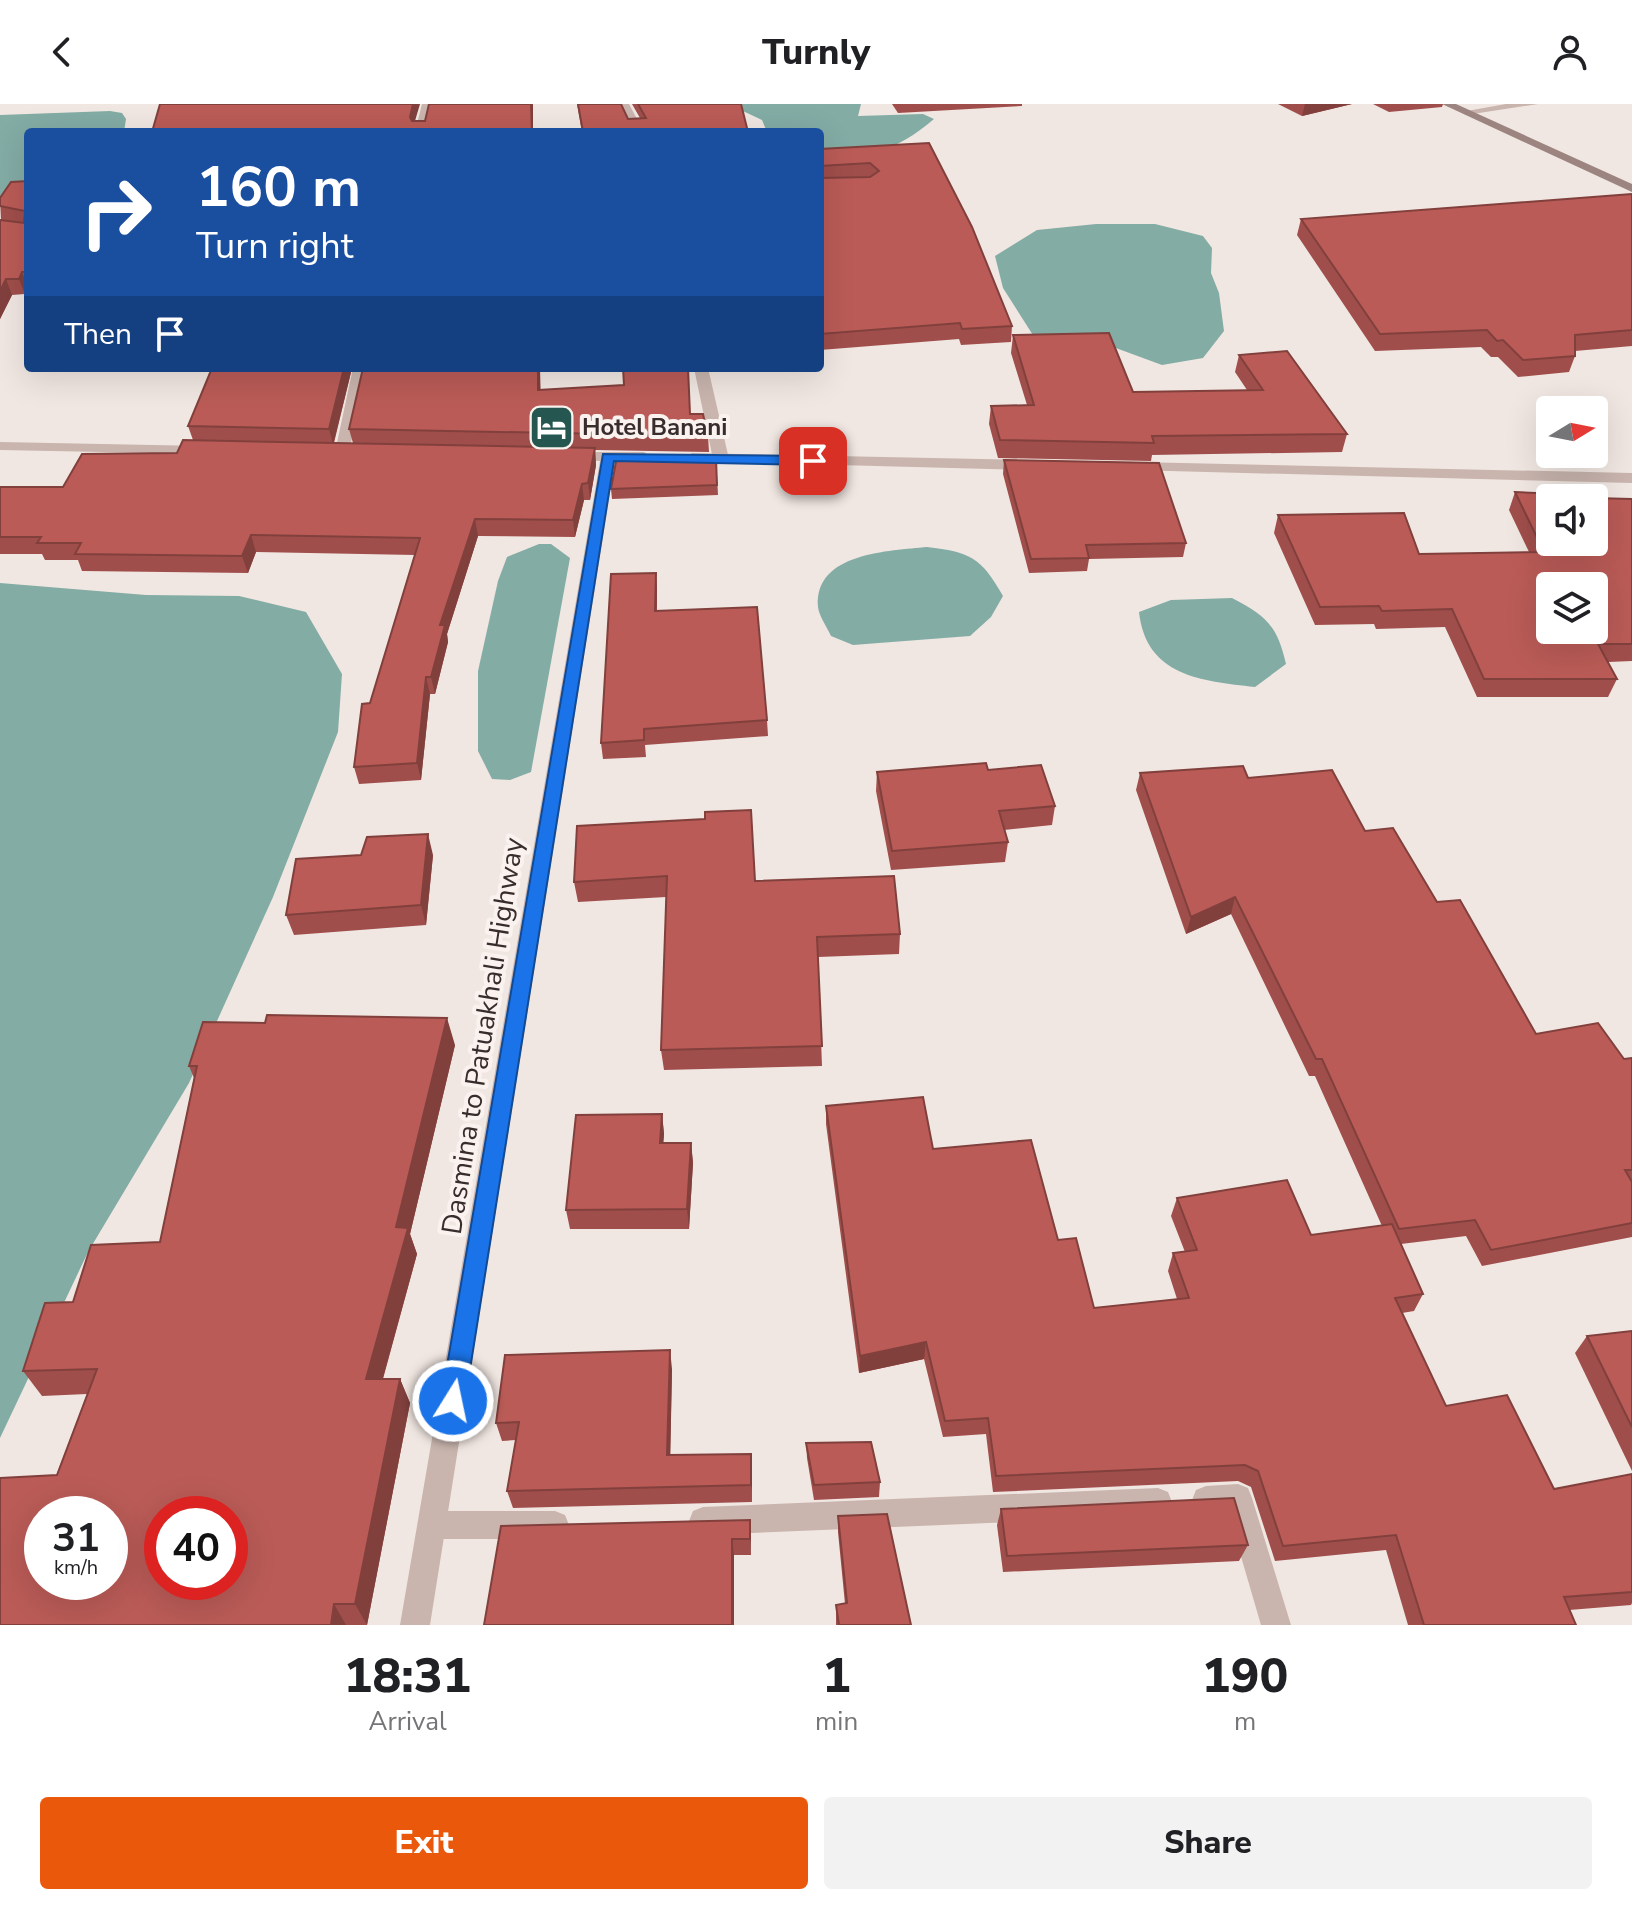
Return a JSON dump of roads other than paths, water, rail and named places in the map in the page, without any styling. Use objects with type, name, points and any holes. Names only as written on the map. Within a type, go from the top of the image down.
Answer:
[{"type":"main road","points":[[1447,104],[1632,188]]},
{"type":"street","points":[[422,128],[427,104]]},
{"type":"street","points":[[624,104],[636,128]]},
{"type":"street","points":[[1466,112],[1533,104]]},
{"type":"street","points":[[342,452],[359,372]]},
{"type":"street","points":[[702,372],[721,459]]},
{"type":"street","points":[[0,446],[217,450]]},
{"type":"street","points":[[545,456],[1039,465]]},
{"type":"street","name":"Dasmina to Patuakhali Highway","points":[[415,1625],[608,457]]},
{"type":"street","points":[[1118,467],[1632,478]]},
{"type":"street","points":[[682,1522],[1238,1498],[1276,1625]]},
{"type":"street","points":[[432,1525],[588,1525]]},
{"type":"water","points":[[728,104],[861,104],[858,116],[923,114],[934,119],[894,146],[854,156],[824,159],[824,128],[765,128],[762,120]]},
{"type":"water","points":[[110,111],[122,113],[126,119],[125,128],[24,128],[24,194],[0,197],[0,115]]},
{"type":"water","points":[[1096,224],[1155,224],[1203,236],[1212,248],[1211,273],[1219,293],[1224,331],[1203,358],[1162,365],[1105,344],[1038,343],[1003,288],[995,256],[1037,230]]},
{"type":"water","points":[[539,544],[551,544],[570,558],[531,772],[510,780],[492,779],[478,751],[478,671],[498,581],[507,557]]},
{"type":"water","points":[[927,547],[964,554],[981,565],[1003,596],[991,617],[970,636],[853,645],[831,636],[818,607],[820,589],[828,575],[857,558]]},
{"type":"water","points":[[0,583],[146,595],[239,596],[306,612],[342,674],[338,732],[273,897],[189,1083],[88,1252],[0,1438]]},
{"type":"water","points":[[1232,598],[1254,610],[1268,623],[1279,640],[1286,664],[1255,687],[1196,678],[1179,671],[1152,650],[1139,612],[1171,600]]},
{"type":"place","name":"Hotel Banani","points":[[551,427]]}]
